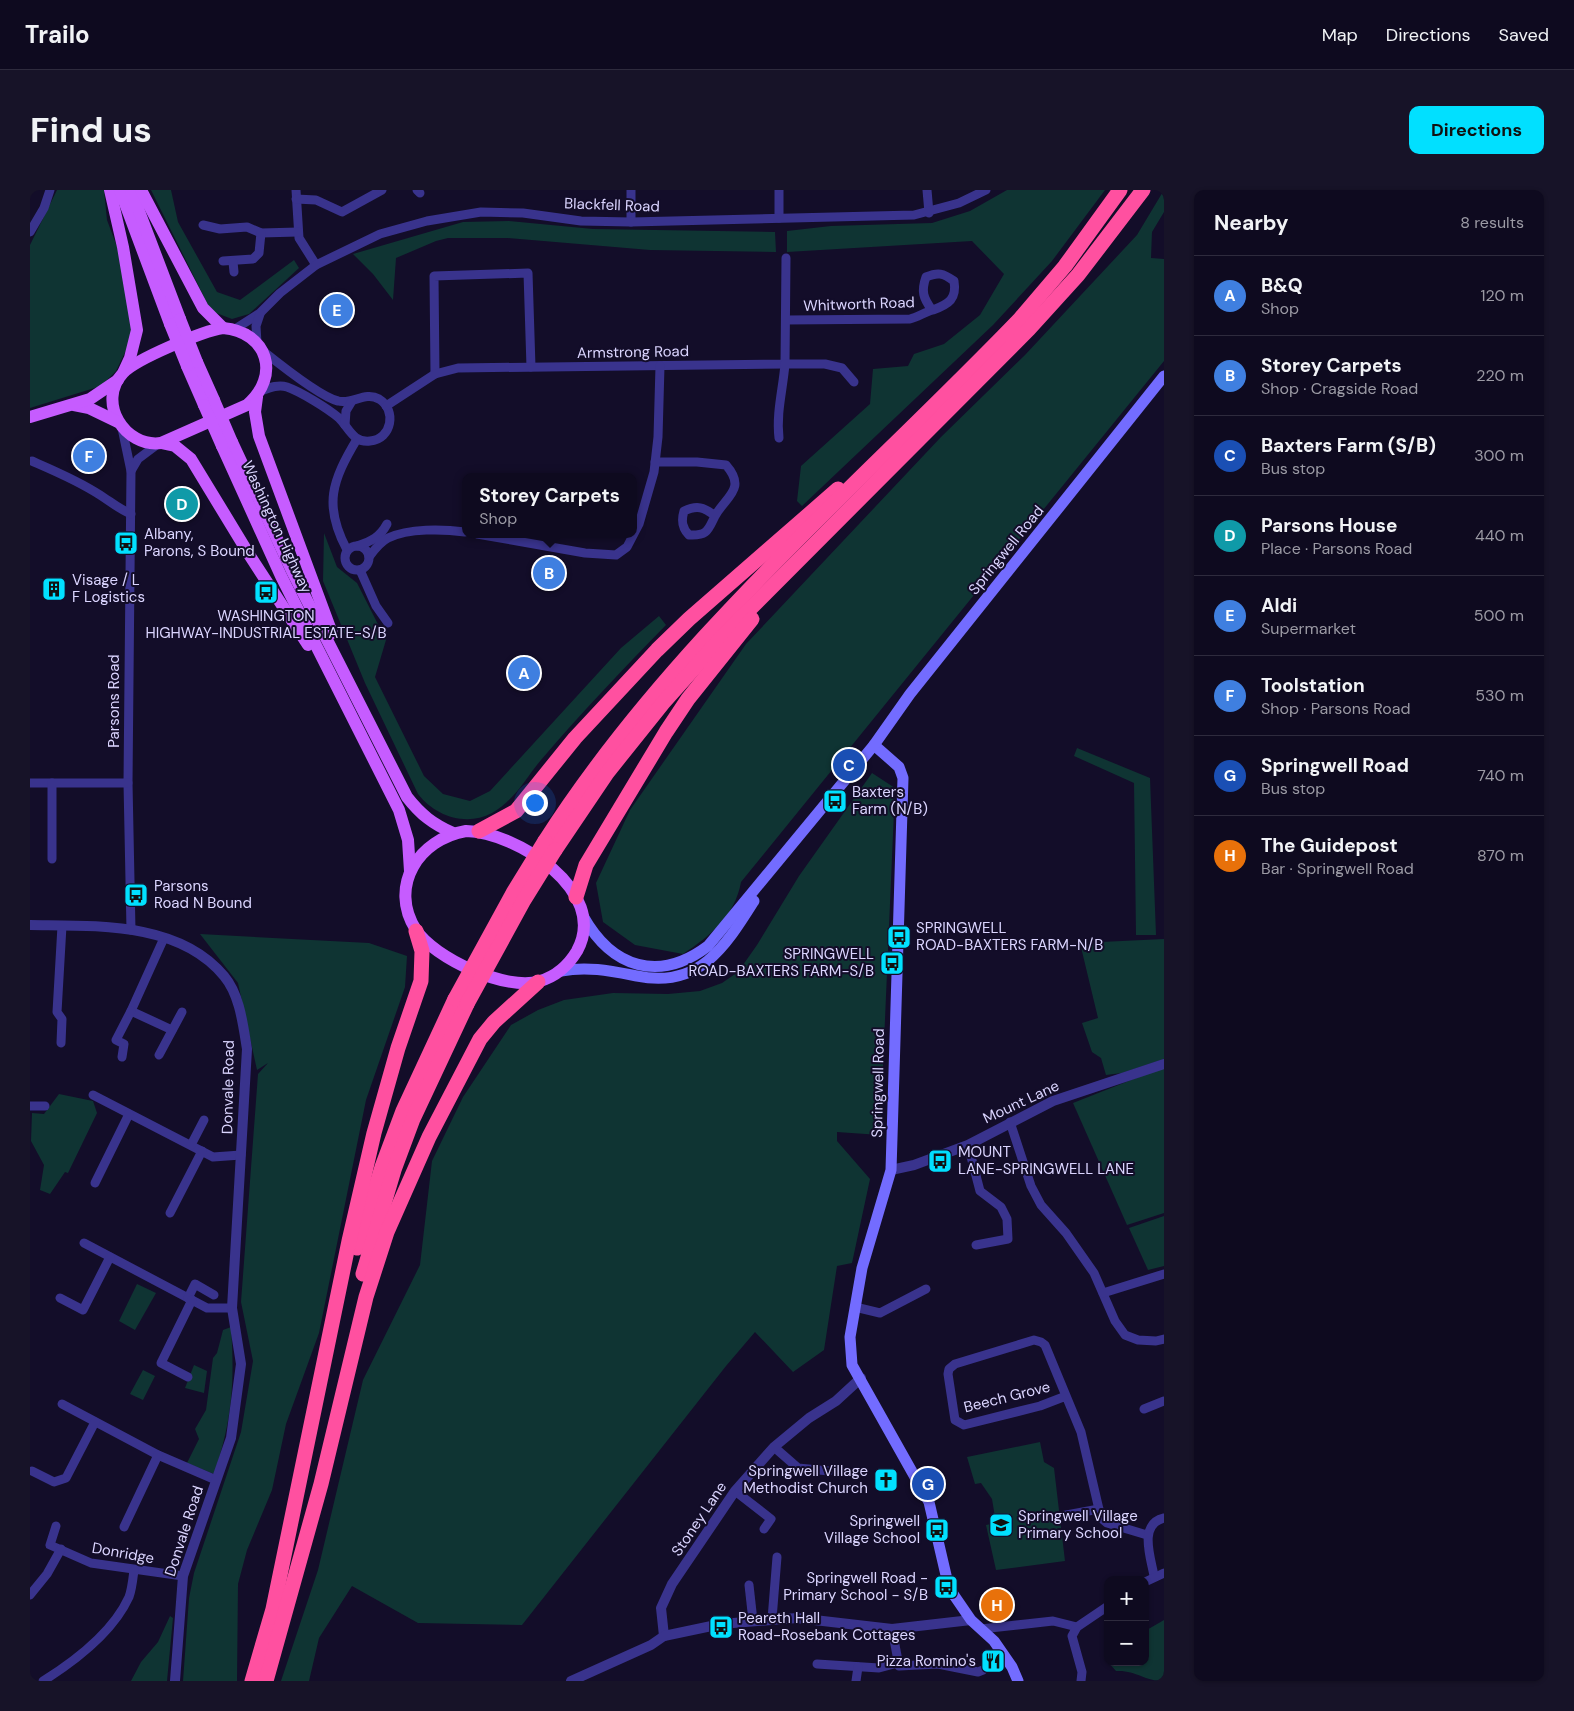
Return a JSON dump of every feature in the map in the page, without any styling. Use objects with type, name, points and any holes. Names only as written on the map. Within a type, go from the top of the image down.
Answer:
[{"type":"highway","points":[[320,1382],[352,1262],[382,1167],[404,1111],[461,1002],[519,909],[550,845],[604,757],[653,695],[711,629],[1019,320],[1064,266],[1120,190]]},
{"type":"highway","points":[[550,845],[662,704],[722,637],[1029,329],[1078,275],[1143,190]]},
{"type":"highway","points":[[479,831],[516,811],[594,717],[689,619],[800,521],[914,426]]},
{"type":"highway","points":[[576,897],[580,880],[596,846],[688,698],[816,542]]},
{"type":"highway","points":[[252,1681],[273,1609],[349,1241],[374,1133],[398,1048],[424,968],[422,950],[416,931]]},
{"type":"highway","points":[[266,1681],[321,1484],[366,1297],[387,1232],[429,1137],[480,1039],[494,1022],[538,982]]},
{"type":"highway","points":[[321,1484],[353,1309],[394,1170],[461,1002]]},
{"type":"main road","points":[[110,190],[123,247],[137,330],[130,358],[120,377],[112,401],[120,425]]},
{"type":"main road","name":"Washington Highway","points":[[120,190],[227,444],[260,531],[338,691],[399,810],[408,840],[410,873]]},
{"type":"main road","name":"Washington Highway","points":[[131,190],[175,321]]},
{"type":"main road","points":[[141,190],[203,308],[229,329],[251,337],[260,347],[267,364],[266,378],[259,394],[255,412],[259,436],[351,686]]},
{"type":"main road","points":[[30,416],[74,405],[105,391],[138,362],[208,332],[229,329]]},
{"type":"main road","name":"Springwell Road","points":[[583,916],[599,941],[624,960],[650,965],[679,963],[695,956],[708,946],[874,745],[916,687],[1164,376]]},
{"type":"main road","points":[[160,443],[247,405],[259,394]]},
{"type":"main road","points":[[74,405],[90,408],[120,425],[140,441],[175,446],[191,459],[250,556],[338,691]]},
{"type":"main road","name":"Washington Highway","points":[[227,444],[407,797],[419,813],[431,823],[453,833]]},
{"type":"main road","name":"Springwell Road","points":[[874,745],[899,766],[903,778],[892,1170],[862,1268],[850,1337],[852,1365],[929,1502],[949,1588],[971,1620],[994,1640],[1007,1658],[1018,1681]]},
{"type":"main road","points":[[479,831],[498,836],[536,857],[568,885],[576,897],[583,916],[583,932],[579,947],[572,960],[561,971],[538,982],[520,984],[473,970],[430,946],[416,931],[411,920],[406,897],[410,873],[422,852],[431,844],[453,833],[479,831]]},
{"type":"main road","name":"Springwell Road","points":[[561,971],[586,968],[656,979],[669,978],[695,970],[710,960],[731,937],[782,858]]},
{"type":"street","points":[[30,232],[44,208],[50,190]]},
{"type":"street","points":[[316,264],[299,238],[296,194],[316,200],[342,212],[382,190]]},
{"type":"street","points":[[631,190],[631,222]]},
{"type":"street","points":[[779,190],[779,218]]},
{"type":"street","points":[[927,190],[929,212]]},
{"type":"street","name":"Blackfell Road","points":[[229,329],[260,313],[280,293],[316,264],[380,234],[427,221],[481,212],[523,212],[581,221],[631,222],[929,212],[960,203],[986,190]]},
{"type":"street","points":[[203,224],[220,229],[247,226],[261,233],[298,232]]},
{"type":"street","points":[[223,261],[233,262],[253,259],[259,252],[261,233]]},
{"type":"street","points":[[778,438],[777,416],[782,397],[785,364],[786,258]]},
{"type":"street","points":[[233,262],[234,272]]},
{"type":"street","points":[[435,374],[434,276],[528,273],[531,367]]},
{"type":"street","name":"Whitworth Road","points":[[786,320],[910,318],[942,308],[952,300],[955,292],[954,281],[946,275],[936,273],[926,277],[922,290],[925,301],[932,310]]},
{"type":"street","points":[[259,394],[274,386],[286,387],[329,411],[346,425],[357,439],[371,441],[384,435],[390,423],[386,406],[378,399],[371,396],[352,401],[336,401],[300,379],[260,347],[256,326],[260,313]]},
{"type":"street","name":"Armstrong Road","points":[[386,406],[435,374],[458,368],[825,364],[842,368],[854,382]]},
{"type":"street","points":[[637,528],[655,462],[658,438],[660,366]]},
{"type":"street","points":[[346,425],[346,411],[352,401]]},
{"type":"street","name":"Parsons Road","points":[[120,425],[131,471],[128,783],[131,930]]},
{"type":"street","points":[[347,550],[336,530],[332,496],[340,468],[357,439]]},
{"type":"street","points":[[131,471],[138,459],[160,443]]},
{"type":"street","points":[[32,461],[72,479],[100,495],[120,510],[131,514]]},
{"type":"street","points":[[655,462],[698,462],[726,465],[730,470],[735,487],[730,498],[715,516]]},
{"type":"street","points":[[384,536],[369,557],[367,565],[360,570],[353,570],[347,566],[344,558],[347,550],[384,536],[440,530],[462,532]]},
{"type":"street","points":[[499,538],[585,553],[616,555],[627,547],[632,538]]},
{"type":"street","points":[[357,546],[365,549],[369,557]]},
{"type":"street","points":[[360,570],[376,606],[388,623]]},
{"type":"street","points":[[30,783],[128,783]]},
{"type":"street","points":[[52,783],[52,858]]},
{"type":"street","name":"Donvale Road","points":[[30,925],[131,930],[164,938],[194,950],[225,977],[240,1010],[247,1049],[232,1308],[241,1364],[231,1438],[183,1576],[175,1681]]},
{"type":"street","points":[[61,1044],[62,1019],[57,1012],[62,926]]},
{"type":"street","points":[[122,1057],[124,1044],[116,1040],[164,938]]},
{"type":"street","points":[[131,1011],[172,1030]]},
{"type":"street","points":[[160,1055],[182,1012]]},
{"type":"street","name":"Mount Lane","points":[[892,1170],[968,1145],[1053,1101],[1164,1064]]},
{"type":"street","name":"Donvale Road","points":[[93,1095],[214,1157],[241,1156]]},
{"type":"street","points":[[30,1106],[45,1106]]},
{"type":"street","points":[[96,1183],[129,1114]]},
{"type":"street","points":[[191,1145],[204,1120]]},
{"type":"street","points":[[1010,1122],[1031,1186],[1041,1205],[1066,1233],[1094,1273],[1115,1321],[1125,1335],[1138,1340],[1156,1341],[1164,1339]]},
{"type":"street","points":[[968,1145],[980,1192],[1001,1206],[1007,1219],[1008,1238],[976,1245]]},
{"type":"street","points":[[170,1213],[202,1151]]},
{"type":"street","points":[[84,1243],[207,1308],[232,1308]]},
{"type":"street","points":[[60,1298],[83,1310],[110,1257]]},
{"type":"street","points":[[1103,1293],[1164,1274]]},
{"type":"street","points":[[188,1377],[162,1362],[190,1299],[194,1284],[214,1294]]},
{"type":"street","points":[[855,1308],[880,1312],[926,1289]]},
{"type":"street","name":"Beech Grove","points":[[1066,1396],[1040,1406],[964,1425],[955,1420],[949,1369],[955,1364],[1034,1340],[1041,1342],[1066,1396],[1081,1432],[1099,1509]]},
{"type":"street","name":"Stoney Lane","points":[[664,1636],[661,1608],[672,1584],[735,1491],[774,1447],[809,1418],[836,1401],[861,1378]]},
{"type":"street","points":[[1144,1409],[1164,1401]]},
{"type":"street","name":"Donvale Road","points":[[62,1404],[158,1455],[216,1480]]},
{"type":"street","points":[[32,1471],[54,1482],[66,1478],[95,1422]]},
{"type":"street","points":[[774,1447],[798,1468],[829,1471]]},
{"type":"street","points":[[124,1527],[158,1455]]},
{"type":"street","points":[[735,1491],[771,1519],[764,1528]]},
{"type":"street","points":[[1061,1516],[1099,1509],[1101,1518],[1107,1523],[1147,1535]]},
{"type":"street","points":[[1154,1576],[1147,1535],[1151,1527],[1164,1518]]},
{"type":"street","points":[[30,1595],[47,1574],[61,1549],[50,1545],[56,1526]]},
{"type":"street","name":"Donridge","points":[[61,1549],[91,1563],[183,1576]]},
{"type":"street","points":[[772,1619],[777,1556]]},
{"type":"street","points":[[43,1681],[78,1658],[114,1619],[130,1596],[134,1570]]},
{"type":"street","points":[[1149,1579],[1164,1573]]},
{"type":"street","points":[[749,1585],[753,1621]]},
{"type":"street","points":[[1081,1681],[1082,1672],[1072,1642],[1077,1627],[1104,1609]]},
{"type":"street","points":[[571,1681],[651,1645],[664,1636],[722,1624],[772,1619],[807,1619],[892,1630],[971,1620]]},
{"type":"street","points":[[981,1630],[1053,1621],[1077,1627]]},
{"type":"street","points":[[892,1630],[900,1666],[938,1664],[978,1672],[983,1670]]},
{"type":"street","points":[[817,1664],[879,1668],[894,1664]]},
{"type":"street","points":[[856,1681],[858,1667]]},
{"type":"green space","points":[[57,190],[104,190],[107,220],[119,252],[132,320],[131,340],[116,371],[101,386],[30,408],[30,245]]},
{"type":"green space","points":[[151,190],[171,190],[178,222],[217,292],[240,300],[294,260],[299,268],[249,314],[232,319],[211,311]]},
{"type":"green space","points":[[1007,190],[1105,190],[1052,261],[993,325],[802,506],[797,501],[801,466],[870,404],[873,369],[908,366],[914,354],[944,344],[980,315],[1004,274],[972,241],[787,252],[787,231],[831,226],[932,223],[970,211]]},
{"type":"green space","points":[[1164,190],[1164,212],[1152,232],[1151,258],[1164,259],[1164,361],[741,882],[733,905],[712,932],[683,954],[635,945],[603,922],[596,883],[630,810],[746,644],[941,437],[1025,355],[1137,235]]},
{"type":"green space","points":[[509,221],[593,229],[775,232],[776,252],[650,250],[507,238],[448,238],[436,241],[396,258],[393,300],[373,274],[353,254],[463,222]]},
{"type":"green space","points":[[324,533],[337,567],[357,583],[386,640],[375,677],[424,776],[443,794],[470,801],[490,791],[621,648],[659,616],[666,625],[571,725],[507,802],[492,813],[482,817],[462,819],[452,817],[433,808],[418,794],[365,683],[323,581]]},
{"type":"green space","points":[[1077,748],[1150,778],[1156,935],[1136,935],[1134,783],[1074,756]]},
{"type":"green space","points":[[872,773],[895,788],[880,1135],[837,1132],[837,1141],[870,1179],[852,1263],[837,1266],[824,1350],[793,1372],[755,1332],[726,1366],[522,1625],[418,1623],[352,1586],[319,1638],[309,1681],[281,1681],[318,1570],[363,1380],[420,1265],[432,1161],[463,1097],[511,1025],[538,1010],[564,1000],[613,993],[668,994],[700,991],[722,983],[738,972],[757,945],[799,876]]},
{"type":"green space","points":[[200,934],[369,943],[407,956],[405,987],[366,1100],[319,1333],[286,1424],[272,1490],[247,1550],[238,1584],[237,1681],[183,1681],[189,1598],[194,1573],[241,1432],[253,1361],[241,1302],[258,1074],[268,1063],[257,1070],[238,983]]},
{"type":"green space","points":[[1164,939],[1164,1059],[1122,1073],[1106,1075],[1101,1058],[1092,1052],[1082,1023],[1098,1018],[1080,943]]},
{"type":"green space","points":[[1164,1067],[1164,1213],[1127,1225],[1073,1103]]},
{"type":"green space","points":[[59,1094],[93,1101],[97,1113],[68,1173],[65,1172],[50,1194],[40,1190],[44,1165],[31,1141],[32,1113],[44,1114]]},
{"type":"green space","points":[[1164,1216],[1164,1266],[1148,1270],[1129,1228]]},
{"type":"green space","points":[[137,1284],[156,1293],[135,1330],[119,1321]]},
{"type":"green space","points":[[231,1327],[233,1366],[231,1402],[225,1437],[214,1474],[187,1463],[199,1439],[195,1429],[206,1410],[213,1358],[217,1353],[223,1330]]},
{"type":"green space","points":[[194,1365],[207,1371],[204,1393],[185,1388]]},
{"type":"green space","points":[[143,1370],[155,1376],[143,1400],[130,1394]]},
{"type":"green space","name":"Springwell Village Primary School","points":[[1040,1442],[1044,1462],[1054,1468],[1065,1561],[996,1570],[986,1525],[996,1523],[992,1499],[981,1483],[975,1484],[967,1457]]},
{"type":"green space","points":[[170,1616],[173,1618],[167,1681],[131,1681],[141,1662],[158,1642]]},
{"type":"green space","points":[[1164,1620],[1164,1681],[1157,1681],[1129,1672],[1116,1671],[1112,1666],[1149,1666],[1149,1629]]},
{"type":"place","name":"Aldi","points":[[337,310]]},
{"type":"place","name":"Toolstation","points":[[89,456]]},
{"type":"place","name":"Parsons House","points":[[182,504]]},
{"type":"place","name":"Albany, Parons, S Bound","points":[[126,543]]},
{"type":"place","name":"Storey Carpets","points":[[549,573]]},
{"type":"place","name":"Visage / L F Logistics","points":[[54,589]]},
{"type":"place","name":"WASHINGTON HIGHWAY-INDUSTRIAL ESTATE-S/B","points":[[266,592]]},
{"type":"place","name":"B&Q","points":[[524,673]]},
{"type":"place","name":"Baxters Farm (S/B)","points":[[849,765]]},
{"type":"place","name":"Baxters Farm (N/B)","points":[[835,801]]},
{"type":"place","name":"Parsons Road N Bound","points":[[136,895]]},
{"type":"place","name":"SPRINGWELL ROAD-BAXTERS FARM-N/B","points":[[899,937]]},
{"type":"place","name":"SPRINGWELL ROAD-BAXTERS FARM-S/B","points":[[892,963]]},
{"type":"place","name":"MOUNT LANE-SPRINGWELL LANE","points":[[940,1161]]},
{"type":"place","name":"Springwell Village Methodist Church","points":[[886,1480]]},
{"type":"place","name":"Springwell Road","points":[[928,1484]]},
{"type":"place","name":"Springwell Village Primary School","points":[[1001,1525]]},
{"type":"place","name":"Springwell Village School","points":[[937,1530]]},
{"type":"place","name":"Springwell Road - Primary School - S/B","points":[[946,1587]]},
{"type":"place","name":"The Guidepost","points":[[997,1605]]},
{"type":"place","name":"Peareth Hall Road-Rosebank Cottages","points":[[721,1627]]},
{"type":"place","name":"Pizza Romino's","points":[[993,1661]]}]
